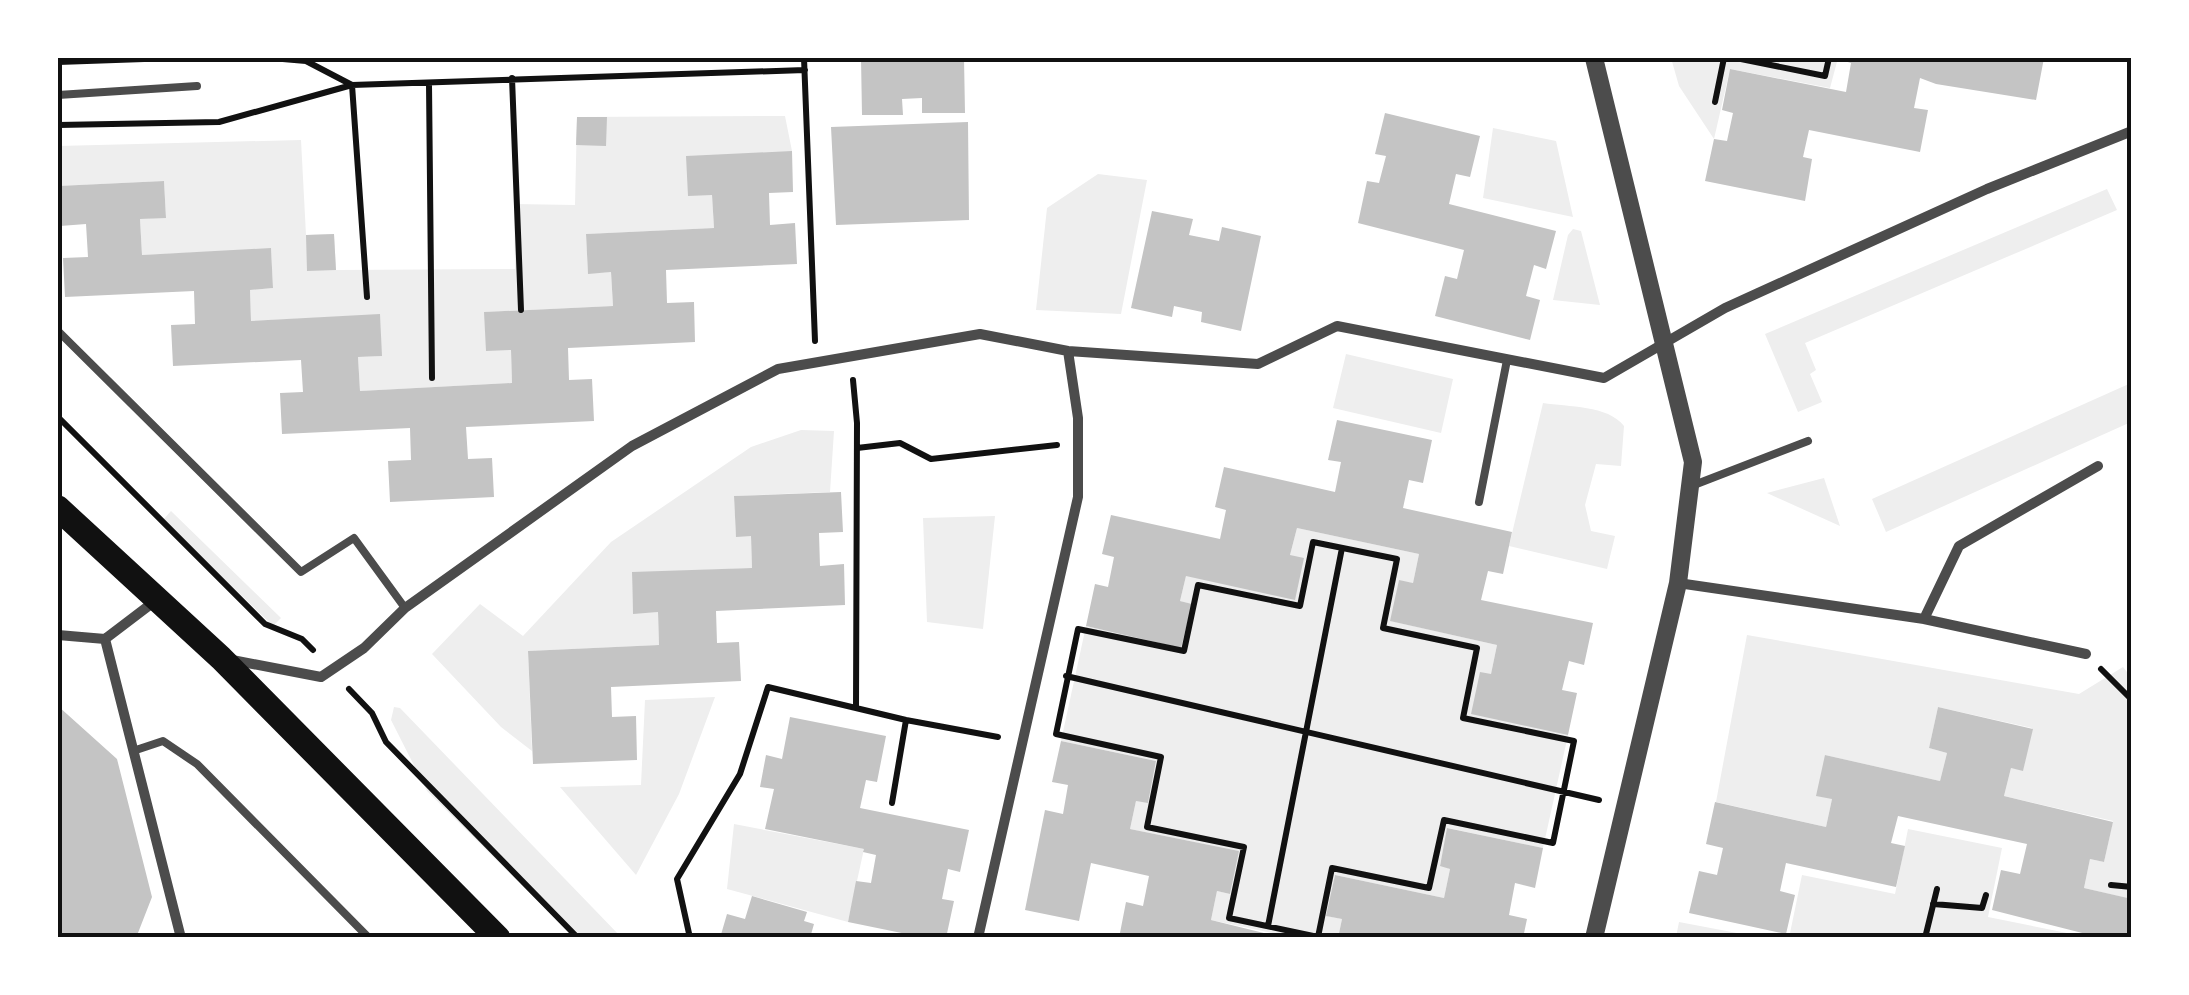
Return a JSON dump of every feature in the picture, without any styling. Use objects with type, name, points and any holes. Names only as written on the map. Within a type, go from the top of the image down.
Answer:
[{"type":"main road","points":[[58,508],[221,658],[498,938]]},
{"type":"street","points":[[1594,58],[1693,462],[1678,584],[1594,938]]},
{"type":"street","points":[[221,658],[321,677],[364,648],[405,608],[632,446],[778,369],[980,334],[1068,351],[1258,364],[1337,326],[1604,378],[1725,308],[1952,204],[2132,131]]},
{"type":"street","points":[[978,938],[1078,497],[1078,418],[1068,351]]},
{"type":"street","points":[[1924,619],[1960,546],[2098,466]]},
{"type":"street","points":[[1678,584],[1924,619],[2086,654]]},
{"type":"street","points":[[58,635],[105,639],[156,600]]},
{"type":"street","points":[[105,639],[178,934]]},
{"type":"lane","points":[[58,95],[197,86]]},
{"type":"lane","points":[[58,331],[301,572],[354,538],[405,608]]},
{"type":"lane","points":[[1479,502],[1507,360]]},
{"type":"lane","points":[[1690,487],[1808,441]]},
{"type":"lane","points":[[133,751],[164,741],[197,764],[369,938]]},
{"type":"path","points":[[58,62],[173,58]]},
{"type":"path","points":[[271,58],[314,61],[352,86]]},
{"type":"path","points":[[804,58],[816,362]]},
{"type":"path","points":[[1715,102],[1724,58]]},
{"type":"path","points":[[1736,58],[1825,76],[1829,58]]},
{"type":"path","points":[[1793,70],[1795,58]]},
{"type":"path","points":[[58,125],[219,122],[352,86],[805,70]]},
{"type":"path","points":[[512,78],[521,310]]},
{"type":"path","points":[[429,84],[432,378]]},
{"type":"path","points":[[352,86],[367,297]]},
{"type":"path","points":[[851,356],[858,448],[856,708]]},
{"type":"path","points":[[858,448],[900,444],[931,459],[1078,443]]},
{"type":"path","points":[[1313,542],[1398,559],[1383,628],[1477,648],[1463,718],[1574,741],[1553,843],[1444,820],[1429,888],[1332,868],[1318,936],[1229,918],[1244,847],[1147,827],[1161,756],[1056,734],[1068,677],[1078,629],[1184,652],[1198,585],[1300,606],[1313,542]]},
{"type":"path","points":[[1268,926],[1342,548]]},
{"type":"path","points":[[2086,654],[2132,700]]},
{"type":"path","points":[[1040,670],[1627,807]]},
{"type":"path","points":[[690,938],[677,879],[740,774],[768,687],[906,720],[1024,742]]},
{"type":"path","points":[[892,803],[906,720]]},
{"type":"path","points":[[2111,885],[2132,888]]},
{"type":"path","points":[[1925,938],[1937,889]]},
{"type":"path","points":[[1934,904],[1982,908],[1986,895]]},
{"type":"shaded area","points":[[1671,58],[1838,58],[1830,88],[1730,69],[1714,139],[1679,86]]},
{"type":"shaded area","points":[[785,116],[792,151],[712,195],[714,228],[586,234],[588,273],[611,272],[613,306],[485,312],[511,350],[512,383],[360,391],[358,357],[381,356],[380,315],[251,321],[250,290],[273,288],[271,249],[142,255],[140,219],[166,217],[164,181],[58,186],[58,146],[301,140],[306,235],[334,234],[336,270],[515,269],[514,204],[575,205],[577,117]]},
{"type":"shaded area","points":[[1493,128],[1556,141],[1573,217],[1483,198]]},
{"type":"shaded area","points":[[1098,174],[1147,180],[1121,314],[1036,310],[1047,208]]},
{"type":"shaded area","points":[[2107,189],[2117,210],[1805,343],[1816,370],[1810,374],[1822,402],[1798,412],[1765,334]]},
{"type":"shaded area","points":[[1573,229],[1581,231],[1600,305],[1553,300],[1568,235]]},
{"type":"shaded area","points":[[1346,354],[1453,379],[1441,433],[1333,408]]},
{"type":"shaded area","points":[[2131,383],[2131,422],[1886,532],[1872,499]]},
{"type":"shaded area","points":[[1543,403],[1598,411],[1624,426],[1621,466],[1596,464],[1585,505],[1591,531],[1615,536],[1607,569],[1509,546]]},
{"type":"shaded area","points":[[801,430],[834,431],[830,492],[734,496],[736,536],[751,536],[752,568],[632,573],[633,613],[658,612],[659,645],[528,651],[532,751],[501,727],[432,654],[480,604],[523,636],[611,542],[751,447]]},
{"type":"shaded area","points":[[1824,478],[1840,526],[1767,493]]},
{"type":"shaded area","points":[[171,511],[281,618],[273,626],[163,520]]},
{"type":"shaded area","points":[[995,516],[983,629],[927,622],[923,518]]},
{"type":"shaded area","points":[[1297,528],[1419,554],[1413,583],[1399,581],[1391,621],[1497,645],[1491,674],[1568,735],[1543,848],[1448,828],[1440,865],[1450,869],[1444,898],[1335,875],[1327,916],[1342,919],[1338,938],[1291,937],[1211,920],[1217,891],[1230,894],[1238,851],[1130,829],[1136,801],[1148,802],[1156,761],[1061,741],[1086,626],[1181,647],[1191,604],[1180,601],[1186,576],[1290,555]]},
{"type":"shaded area","points":[[1747,635],[2079,694],[2123,667],[2131,677],[2131,899],[2084,888],[2090,859],[2104,862],[2113,821],[2004,796],[2011,768],[2023,770],[2032,728],[1938,707],[1929,748],[1947,753],[1940,781],[1825,755],[1832,799],[1826,827],[1716,802]]},
{"type":"shaded area","points":[[715,697],[679,794],[636,875],[560,787],[641,785],[645,700]]},
{"type":"shaded area","points":[[394,707],[400,708],[621,937],[574,937],[427,791],[391,720]]},
{"type":"shaded area","points":[[734,824],[864,849],[848,922],[727,889]]},
{"type":"shaded area","points":[[1908,829],[2002,848],[1988,917],[2072,934],[2071,938],[1789,938],[1802,875],[1895,894]]},
{"type":"shaded area","points":[[1679,922],[1758,937],[1676,937]]},
{"type":"building","points":[[861,58],[964,58],[965,113],[922,113],[922,98],[902,99],[903,115],[862,115]]},
{"type":"building","points":[[1834,58],[2044,58],[2036,100],[1920,78],[1914,108],[1928,110],[1920,152],[1809,130],[1803,157],[1812,159],[1805,201],[1705,181],[1714,139],[1727,141],[1733,113],[1722,110],[1730,69],[1846,92],[1851,63]]},
{"type":"building","points":[[1385,113],[1480,136],[1470,177],[1456,174],[1449,204],[1556,231],[1546,269],[1534,265],[1526,296],[1540,300],[1530,340],[1435,316],[1445,276],[1457,279],[1464,250],[1358,223],[1367,181],[1379,183],[1386,156],[1375,154]]},
{"type":"building","points":[[577,117],[607,117],[606,146],[576,145]]},
{"type":"building","points":[[968,122],[969,220],[836,225],[831,127]]},
{"type":"building","points":[[792,151],[793,192],[769,193],[770,225],[795,223],[797,264],[666,270],[667,303],[694,302],[695,342],[568,348],[569,380],[592,379],[594,421],[466,427],[468,459],[492,458],[494,497],[390,502],[388,461],[411,460],[410,428],[282,434],[280,393],[303,392],[301,360],[173,366],[171,325],[195,324],[194,291],[65,297],[63,258],[88,257],[86,224],[60,226],[58,186],[164,181],[166,218],[140,219],[142,255],[271,248],[273,288],[250,290],[251,321],[380,314],[382,356],[358,357],[360,391],[512,383],[511,350],[486,351],[484,312],[613,306],[611,272],[588,274],[586,234],[714,228],[712,195],[688,196],[686,156]]},
{"type":"building","points":[[1152,211],[1193,219],[1189,235],[1219,241],[1222,227],[1261,236],[1241,331],[1201,322],[1202,312],[1174,306],[1172,317],[1131,308]]},
{"type":"building","points":[[334,234],[336,270],[307,271],[306,235]]},
{"type":"building","points":[[1337,420],[1432,440],[1423,483],[1409,480],[1403,508],[1512,532],[1503,574],[1488,571],[1481,600],[1593,623],[1584,665],[1569,661],[1562,690],[1577,693],[1568,735],[1471,714],[1480,672],[1491,674],[1497,645],[1390,621],[1399,580],[1413,583],[1419,554],[1297,528],[1290,555],[1304,558],[1295,600],[1186,576],[1180,601],[1192,604],[1181,648],[1086,626],[1095,584],[1108,587],[1114,557],[1102,554],[1111,515],[1220,539],[1226,510],[1215,507],[1224,467],[1335,492],[1341,462],[1328,460]]},
{"type":"building","points":[[841,492],[843,532],[819,533],[820,566],[844,564],[845,605],[716,611],[717,643],[739,642],[741,681],[611,687],[612,717],[636,716],[637,760],[533,764],[528,651],[659,645],[658,612],[633,614],[632,572],[752,568],[751,536],[736,537],[734,496]]},
{"type":"building","points":[[58,706],[117,759],[152,897],[136,938],[58,938]]},
{"type":"building","points":[[1938,707],[2033,729],[2023,771],[2011,768],[2004,796],[2113,822],[2104,862],[2090,859],[2084,888],[2132,899],[2132,938],[2102,938],[1992,910],[2001,870],[2020,874],[2027,844],[1898,816],[1891,843],[1905,846],[1896,887],[1786,863],[1780,891],[1795,895],[1786,934],[1689,913],[1699,871],[1717,875],[1723,848],[1706,844],[1715,802],[1826,827],[1832,799],[1816,796],[1825,755],[1940,781],[1947,753],[1929,748]]},
{"type":"building","points":[[790,717],[886,736],[877,782],[866,780],[860,808],[969,830],[960,872],[948,869],[942,899],[954,901],[946,938],[926,938],[848,922],[856,881],[871,883],[876,855],[863,852],[864,849],[765,829],[774,789],[760,787],[766,755],[782,759]]},
{"type":"building","points":[[1061,741],[1156,761],[1148,803],[1136,801],[1130,829],[1239,851],[1230,894],[1217,891],[1211,920],[1284,938],[1119,938],[1126,902],[1143,906],[1149,876],[1091,863],[1079,921],[1025,910],[1045,810],[1063,814],[1068,785],[1052,782]]},
{"type":"building","points":[[1447,828],[1543,848],[1535,888],[1515,883],[1509,915],[1527,919],[1523,938],[1338,938],[1342,919],[1326,916],[1335,875],[1444,898],[1450,869],[1440,866]]},
{"type":"building","points":[[752,896],[807,912],[804,921],[814,924],[810,938],[720,938],[727,914],[745,919]]}]
